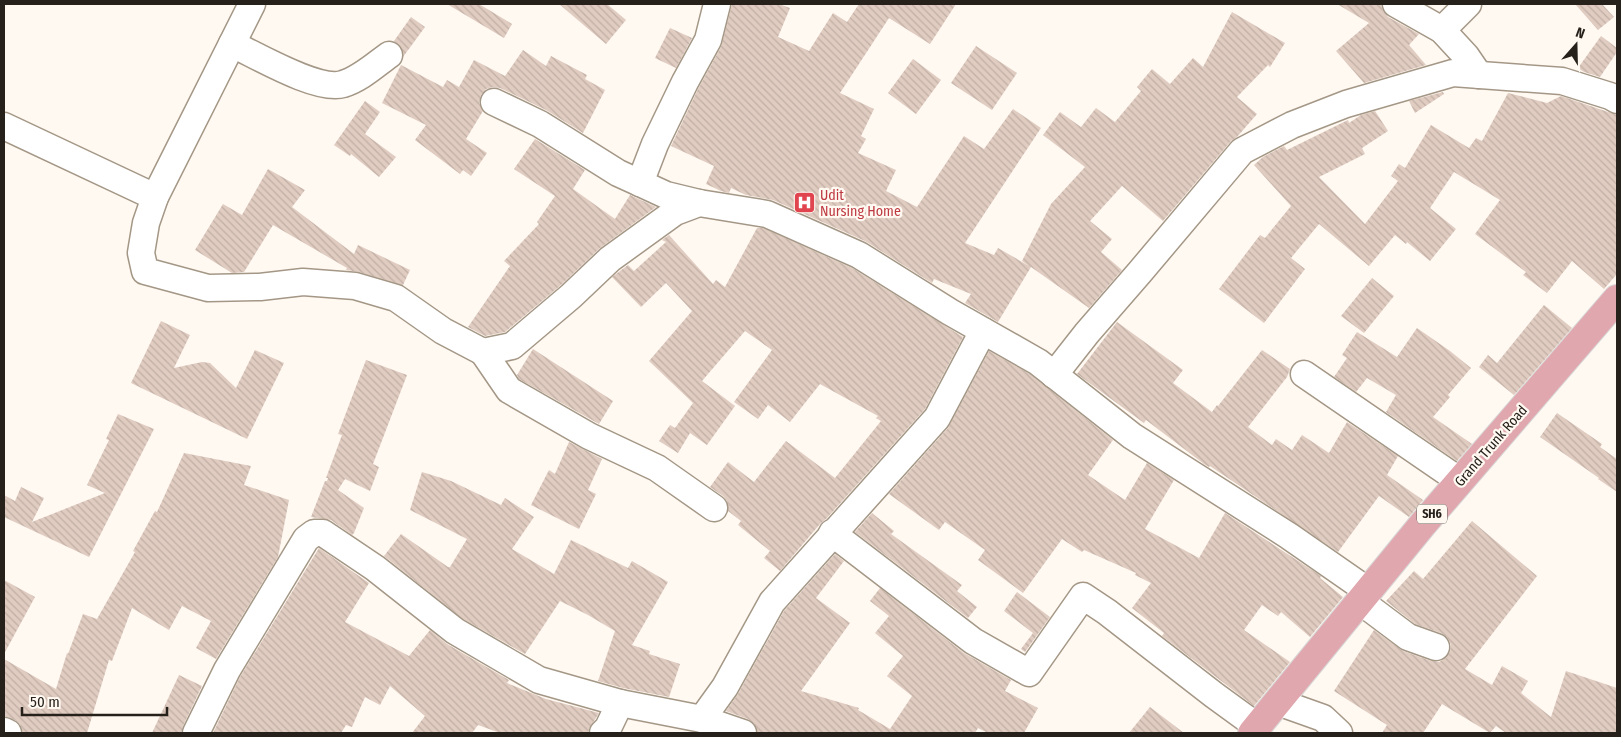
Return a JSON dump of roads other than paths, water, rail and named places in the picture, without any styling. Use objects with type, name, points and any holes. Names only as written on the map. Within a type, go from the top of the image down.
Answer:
[{"type":"main road","name":"Grand Trunk Road","points":[[1255,730],[1460,481],[1617,299]]},
{"type":"street","points":[[252,4],[155,197],[146,223],[141,253],[146,272],[208,288],[260,287],[303,282],[356,286],[396,298],[443,330],[483,352],[509,390],[589,436],[657,468],[714,508]]},
{"type":"street","points":[[640,184],[655,144],[708,40],[717,4]]},
{"type":"street","points":[[1396,4],[1442,30],[1466,56],[1479,75]]},
{"type":"street","points":[[1442,30],[1468,4]]},
{"type":"street","points":[[232,44],[317,83],[342,85],[364,73],[389,55]]},
{"type":"street","points":[[1054,374],[1242,151],[1292,125],[1346,104],[1453,73],[1562,81],[1617,100]]},
{"type":"street","points":[[494,102],[540,124],[640,184],[666,195],[699,203],[767,214],[859,255],[983,331],[1038,362],[1132,436],[1281,531],[1364,596],[1408,637],[1436,647]]},
{"type":"street","points":[[4,126],[155,197]]},
{"type":"street","points":[[483,352],[512,346],[571,296],[610,259],[675,212],[699,203]]},
{"type":"street","points":[[702,719],[725,687],[772,602],[937,418],[983,331]]},
{"type":"street","points":[[1304,374],[1460,481]]},
{"type":"street","points":[[196,733],[227,670],[306,539],[314,533],[323,533],[375,568],[455,631],[539,680],[620,703],[702,719],[743,733]]},
{"type":"street","points":[[832,534],[974,641],[1029,673],[1083,596],[1107,612],[1214,695],[1255,730]]},
{"type":"street","points":[[1278,702],[1323,718],[1339,733]]},
{"type":"street","points":[[603,733],[608,728],[620,703]]},
{"type":"street","points":[[4,731],[8,733]]},
{"type":"place","name":"Udit Nursing Home","points":[[804,203]]}]
